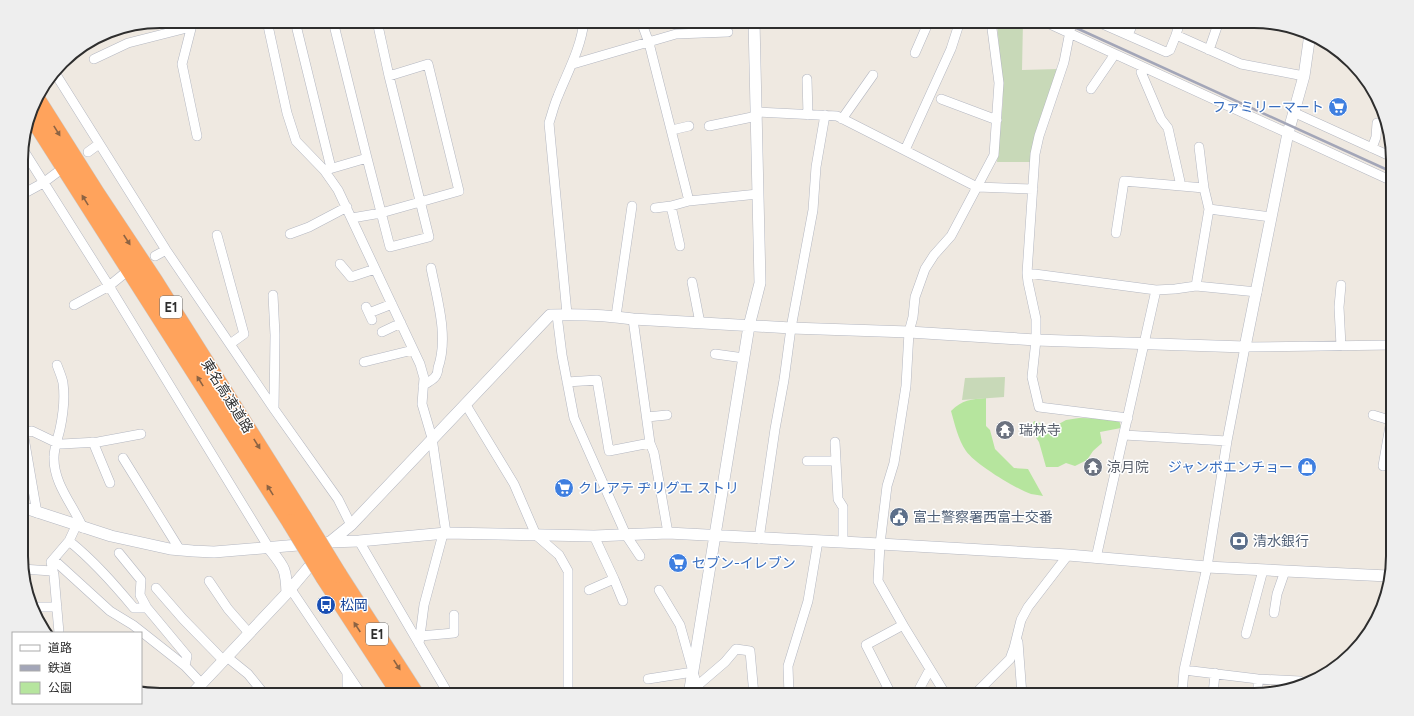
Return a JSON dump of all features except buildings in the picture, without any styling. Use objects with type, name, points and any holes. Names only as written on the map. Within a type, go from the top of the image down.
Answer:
[{"type":"highway","name":"東名高速道路","points":[[40,105],[155,282],[331,575],[397,688]]},
{"type":"highway","name":"東名高速道路","points":[[34,120],[297,520]]},
{"type":"highway","name":"東名高速道路","points":[[331,575],[411,688]]},
{"type":"street","points":[[94,59],[128,43],[179,28]]},
{"type":"street","points":[[191,28],[182,64],[197,136]]},
{"type":"street","points":[[269,28],[287,113],[296,140],[328,169]]},
{"type":"street","points":[[297,28],[328,169],[420,364],[424,378],[422,404],[432,438],[444,534],[424,605],[420,640]]},
{"type":"street","points":[[334,28],[390,247],[429,237],[379,28]]},
{"type":"street","points":[[583,28],[573,64],[557,98],[549,123],[562,314],[562,355],[574,418],[626,535],[640,556]]},
{"type":"street","points":[[644,28],[649,42],[689,201]]},
{"type":"street","points":[[690,688],[749,326],[760,283],[754,28]]},
{"type":"street","points":[[915,53],[926,28]]},
{"type":"street","points":[[905,150],[951,49],[958,28]]},
{"type":"street","points":[[942,688],[878,581],[880,544],[887,486],[894,463],[906,386],[909,332],[913,317],[915,296],[925,269],[934,255],[951,236],[994,155],[999,83],[993,28]]},
{"type":"street","points":[[1058,28],[1386,178]]},
{"type":"street","points":[[1070,28],[1064,62],[1035,154],[1027,273],[1036,319],[1036,340],[1032,377],[1039,407],[1128,418]]},
{"type":"street","points":[[1112,28],[1166,52],[1170,50],[1178,28]]},
{"type":"street","points":[[1128,35],[1131,28]]},
{"type":"street","points":[[1209,50],[1217,28]]},
{"type":"street","points":[[573,64],[676,34],[728,32]]},
{"type":"street","points":[[1176,35],[1240,64],[1304,76]]},
{"type":"street","points":[[1183,688],[1184,670],[1207,567],[1227,441],[1245,347],[1288,133],[1304,76],[1309,41]]},
{"type":"street","points":[[1090,89],[1115,54]]},
{"type":"street","points":[[352,218],[381,212],[460,191],[428,64],[389,76]]},
{"type":"street","points":[[1142,67],[1141,72],[1146,86],[1161,119],[1168,128],[1180,186]]},
{"type":"street","points":[[842,119],[873,75]]},
{"type":"street","points":[[57,78],[166,250],[274,409],[338,499],[351,525]]},
{"type":"street","points":[[807,79],[808,115]]},
{"type":"street","points":[[941,100],[997,120]]},
{"type":"street","points":[[1293,112],[1386,154]]},
{"type":"street","points":[[708,126],[757,114],[837,116],[977,187],[1033,189]]},
{"type":"street","points":[[759,538],[791,328],[813,210],[816,167],[826,115]]},
{"type":"street","points":[[1372,148],[1376,137],[1377,123]]},
{"type":"street","points":[[672,130],[689,126]]},
{"type":"street","points":[[88,152],[99,144]]},
{"type":"street","points":[[1196,286],[1209,209],[1204,188],[1199,147]]},
{"type":"street","points":[[28,158],[109,286],[269,548],[284,567],[289,590],[357,688]]},
{"type":"street","points":[[328,169],[367,158]]},
{"type":"street","points":[[28,191],[44,183],[59,171]]},
{"type":"street","points":[[1116,233],[1124,181],[1204,188]]},
{"type":"street","points":[[655,208],[671,206],[689,201],[758,194]]},
{"type":"street","points":[[616,316],[632,206]]},
{"type":"street","points":[[671,206],[680,246]]},
{"type":"street","points":[[290,234],[347,208]]},
{"type":"street","points":[[1209,209],[1271,217]]},
{"type":"street","points":[[217,235],[244,334],[230,344]]},
{"type":"street","points":[[155,256],[166,250]]},
{"type":"street","points":[[340,264],[351,277],[375,270]]},
{"type":"street","points":[[423,386],[435,377],[440,363],[442,348],[440,311],[431,268]]},
{"type":"street","points":[[74,305],[109,286],[125,273]]},
{"type":"street","points":[[1027,273],[1156,290],[1196,286],[1257,292]]},
{"type":"street","points":[[692,282],[700,323]]},
{"type":"street","points":[[1341,285],[1339,307],[1341,346]]},
{"type":"street","points":[[1096,558],[1156,290]]},
{"type":"street","points":[[273,295],[275,335],[274,409]]},
{"type":"street","points":[[369,314],[392,304]]},
{"type":"street","points":[[198,688],[289,590],[330,542],[351,525],[550,315],[616,316],[633,319],[749,326],[909,332],[1036,340],[1145,344],[1245,347],[1386,345]]},
{"type":"street","points":[[633,319],[650,443],[654,453],[668,534]]},
{"type":"street","points":[[382,332],[400,323]]},
{"type":"street","points":[[364,362],[413,350]]},
{"type":"street","points":[[715,354],[744,358]]},
{"type":"street","points":[[57,365],[63,383],[63,413],[54,456],[55,466],[59,482],[80,527]]},
{"type":"street","points":[[567,382],[597,380],[609,451],[650,443]]},
{"type":"street","points":[[466,404],[514,484],[536,535],[559,555],[568,570],[568,688]]},
{"type":"street","points":[[647,417],[667,415]]},
{"type":"street","points":[[1373,415],[1386,419]]},
{"type":"street","points":[[28,431],[32,431],[57,443],[93,442],[141,434]]},
{"type":"street","points":[[1124,435],[1227,441]]},
{"type":"street","points":[[93,442],[110,483]]},
{"type":"street","points":[[835,442],[838,500],[843,507],[843,542]]},
{"type":"street","points":[[1383,466],[1386,451]]},
{"type":"street","points":[[123,458],[180,550]]},
{"type":"street","points":[[807,461],[836,461]]},
{"type":"street","points":[[28,464],[37,513]]},
{"type":"street","points":[[28,509],[111,536],[180,550],[214,552],[444,534],[594,536],[668,534],[715,535],[880,544],[1068,555],[1207,567],[1385,576]]},
{"type":"street","points":[[59,632],[54,575],[51,562],[80,527]]},
{"type":"street","points":[[594,536],[623,601]]},
{"type":"street","points":[[69,541],[102,570],[134,608],[147,608]]},
{"type":"street","points":[[358,541],[420,640],[445,688]]},
{"type":"street","points":[[789,688],[788,666],[808,601],[818,541]]},
{"type":"street","points":[[118,553],[141,580],[140,595],[147,608],[187,656],[185,666]]},
{"type":"street","points":[[981,688],[1010,659],[1021,620],[1028,607],[1068,555]]},
{"type":"street","points":[[54,560],[110,611],[140,632]]},
{"type":"street","points":[[29,569],[52,571]]},
{"type":"street","points":[[1246,634],[1263,570]]},
{"type":"street","points":[[1274,613],[1277,594],[1285,571]]},
{"type":"street","points":[[589,590],[614,579]]},
{"type":"street","points":[[209,581],[228,608],[249,633]]},
{"type":"street","points":[[156,588],[183,619],[225,659],[248,674],[259,688]]},
{"type":"street","points":[[659,590],[680,625],[697,688]]},
{"type":"street","points":[[38,608],[57,607]]},
{"type":"street","points":[[420,640],[454,633],[454,614]]},
{"type":"street","points":[[888,688],[866,645],[903,625]]},
{"type":"street","points":[[142,634],[185,666],[202,684]]},
{"type":"street","points":[[1017,637],[1021,688]]},
{"type":"street","points":[[700,688],[736,649],[750,651],[753,688]]},
{"type":"street","points":[[920,688],[930,670]]},
{"type":"street","points":[[1184,670],[1293,682]]},
{"type":"street","points":[[648,680],[693,672]]},
{"type":"street","points":[[346,673],[347,688]]},
{"type":"street","points":[[1214,688],[1215,673]]},
{"type":"street","points":[[1258,679],[1258,688]]},
{"type":"green space","points":[[998,28],[1023,28],[1022,70],[1059,69],[1030,162],[997,162],[1003,101]]},
{"type":"green space","points":[[1005,377],[1004,397],[962,400],[965,378]]},
{"type":"green space","points":[[986,398],[986,426],[990,430],[995,449],[1014,468],[1028,469],[1043,496],[1031,494],[996,476],[971,456],[963,446],[951,411],[959,404],[967,401]]},
{"type":"green space","points":[[1079,418],[1119,419],[1121,428],[1100,432],[1102,443],[1093,451],[1087,460],[1075,466],[1066,463],[1058,467],[1046,467],[1039,442],[1032,432],[1031,427],[1034,421],[1040,423],[1048,430],[1066,420]]},
{"type":"railway","points":[[1076,28],[1386,169]]},
{"type":"place","name":"ファミリーマート","points":[[1338,107]]},
{"type":"place","name":"瑞林寺","points":[[1005,430]]},
{"type":"place","name":"涼月院","points":[[1093,467]]},
{"type":"place","name":"ジャンボエンチョー","points":[[1307,467]]},
{"type":"place","name":"クレアテ ヂリグエ ストリ","points":[[564,488]]},
{"type":"place","name":"富士警察署西富士交番","points":[[899,517]]},
{"type":"place","name":"清水銀行","points":[[1239,541]]},
{"type":"place","name":"セブン-イレブン","points":[[678,563]]},
{"type":"place","name":"松岡","points":[[326,605]]}]
